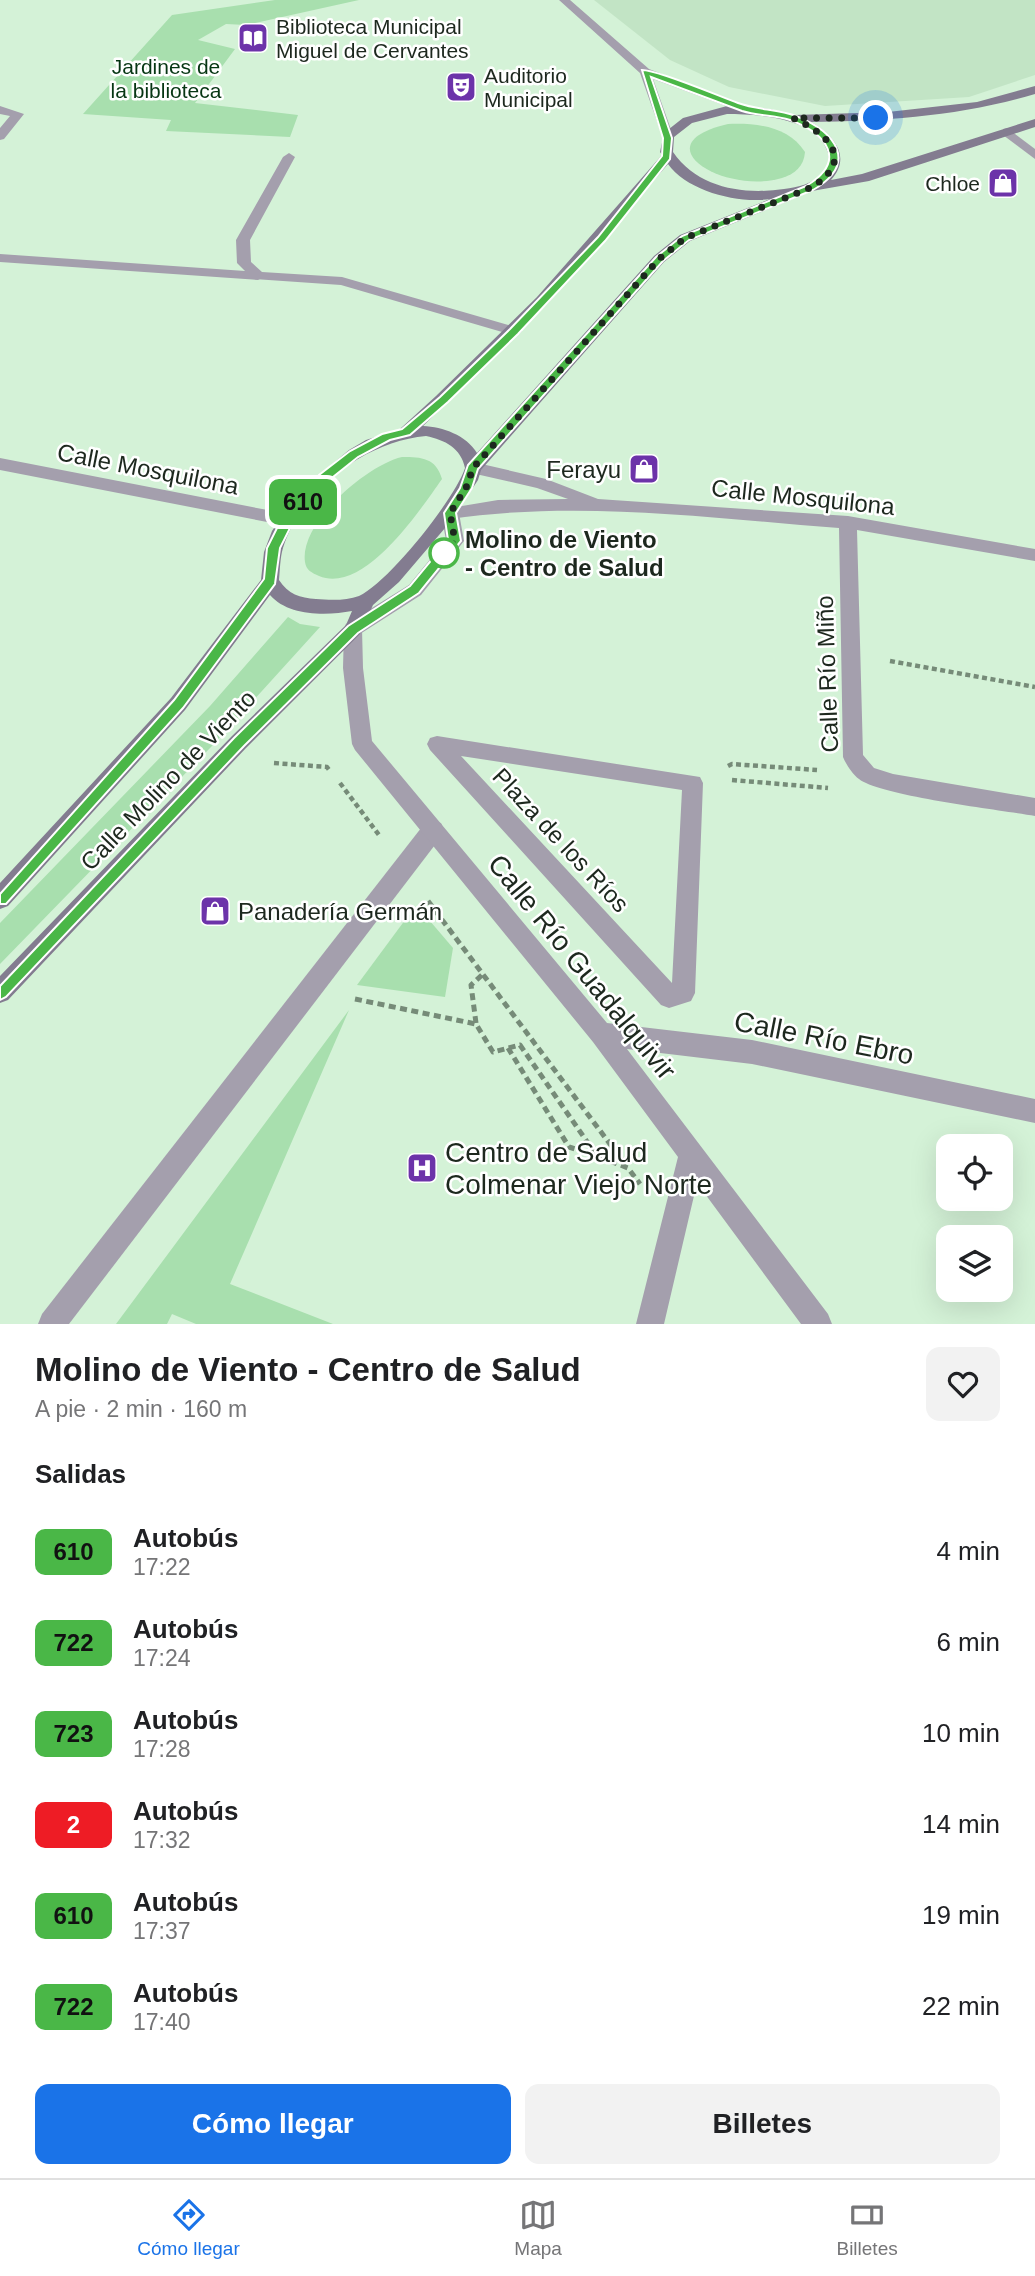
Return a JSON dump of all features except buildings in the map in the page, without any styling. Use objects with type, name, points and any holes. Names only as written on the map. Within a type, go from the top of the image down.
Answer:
[{"type":"main road","points":[[406,432],[514,331],[601,239],[667,157],[668,138],[676,128],[706,114],[749,110],[793,118],[876,118],[954,110],[1035,90]]},
{"type":"main road","points":[[473,468],[467,451],[456,440],[436,433],[406,432],[387,437],[354,454],[323,478],[288,520],[274,548],[270,580],[280,595],[301,605],[332,607],[366,600],[388,582],[450,513],[466,488],[473,468],[659,259],[685,238],[824,180],[833,169],[835,158],[832,146],[823,136],[793,118]]},
{"type":"main road","points":[[667,157],[676,169],[691,180],[724,192],[763,197],[864,178],[1035,122]]},
{"type":"main road","name":"Calle Molino de Viento","points":[[0,899],[178,704],[270,580]]},
{"type":"main road","name":"Calle Molino de Viento","points":[[0,992],[239,742],[353,629],[366,600]]},
{"type":"street","points":[[564,0],[645,72],[749,110]]},
{"type":"street","points":[[645,72],[668,138]]},
{"type":"street","points":[[0,110],[18,114],[0,136]]},
{"type":"street","points":[[1007,132],[1035,155]]},
{"type":"street","points":[[258,276],[244,264],[243,240],[289,157]]},
{"type":"street","points":[[0,258],[342,281],[514,331]]},
{"type":"street","name":"Calle Mosquilona","points":[[0,464],[255,516],[288,520]]},
{"type":"street","name":"Calle Mosquilona","points":[[473,468],[540,483],[606,505]]},
{"type":"street","name":"Calle Mosquilona","points":[[450,513],[498,506],[606,505],[848,522],[1035,555]]},
{"type":"street","points":[[353,629],[415,590],[455,541],[450,513]]},
{"type":"street","name":"Calle Río Miño","points":[[848,522],[853,757],[867,774],[893,783],[1035,807]]},
{"type":"street","name":"Calle Río Guadalquivir","points":[[353,629],[353,668],[362,744],[601,1034],[818,1324]]},
{"type":"street","name":"Plaza de los Ríos","points":[[437,744],[572,764],[693,783],[683,993],[669,997],[437,744]]},
{"type":"street","points":[[52,1324],[433,830]]},
{"type":"street","name":"Calle Río Ebro","points":[[601,1034],[752,1052],[1035,1111]]},
{"type":"street","points":[[650,1324],[691,1155]]},
{"type":"path","points":[[852,654],[1035,687]]},
{"type":"path","points":[[239,742],[272,763],[327,767],[673,1230]]},
{"type":"path","points":[[737,781],[783,784]]},
{"type":"path","points":[[483,974],[471,985],[476,1024],[492,1052],[520,1045],[597,1156]]},
{"type":"path","points":[[355,999],[476,1024]]},
{"type":"path","points":[[508,1048],[569,1147],[628,1168]]},
{"type":"shaded area","points":[[594,0],[1035,0],[1035,75],[969,97],[825,106],[729,87],[670,60]]},
{"type":"green space","name":"Jardines de la biblioteca","points":[[275,0],[359,0],[246,25],[226,24],[198,40],[235,49],[195,103],[298,115],[290,137],[166,131],[171,120],[83,114],[172,15]]},
{"type":"green space","points":[[728,124],[750,124],[781,131],[798,143],[805,152],[803,161],[795,172],[782,178],[737,180],[716,174],[700,165],[691,154],[691,143],[703,133]]},
{"type":"green space","points":[[402,457],[427,460],[436,467],[442,479],[420,510],[389,546],[372,562],[354,573],[336,579],[319,576],[310,571],[305,562],[306,547],[324,514],[354,483],[371,471]]},
{"type":"green space","points":[[288,617],[300,624],[320,627],[211,747],[0,964],[0,923],[210,706]]},
{"type":"green space","points":[[415,911],[424,914],[453,948],[445,997],[357,985],[408,916]]},
{"type":"green space","points":[[349,1010],[230,1284],[333,1324],[196,1324],[172,1314],[167,1324],[116,1324]]},
{"type":"bus line","name":"610","points":[[0,899],[178,704],[270,580],[274,548],[288,520],[323,478],[354,454],[387,437],[406,432],[444,399],[514,331],[601,239],[667,157],[665,148],[668,138],[645,72],[749,110],[793,118],[823,136],[832,146],[835,158],[833,169],[824,180],[685,238],[659,259],[473,468],[466,488],[450,513],[455,541],[415,590],[353,629],[239,742],[0,992]]},
{"type":"place","name":"Biblioteca Municipal Miguel de Cervantes","points":[[253,38]]},
{"type":"place","name":"Auditorio Municipal","points":[[461,87]]},
{"type":"place","name":"Chloe","points":[[1003,183]]},
{"type":"place","name":"Ferayu","points":[[644,469]]},
{"type":"place","name":"Molino de Viento - Centro de Salud","points":[[444,553]]},
{"type":"place","name":"Panadería Germán","points":[[215,911]]},
{"type":"place","name":"Centro de Salud Colmenar Viejo Norte","points":[[422,1168]]},
{"type":"route","points":[[444,553],[455,541],[450,513],[466,488],[473,468],[659,259],[685,238],[810,188],[824,180],[833,169],[835,158],[832,146],[810,126],[793,118],[876,118]]}]
